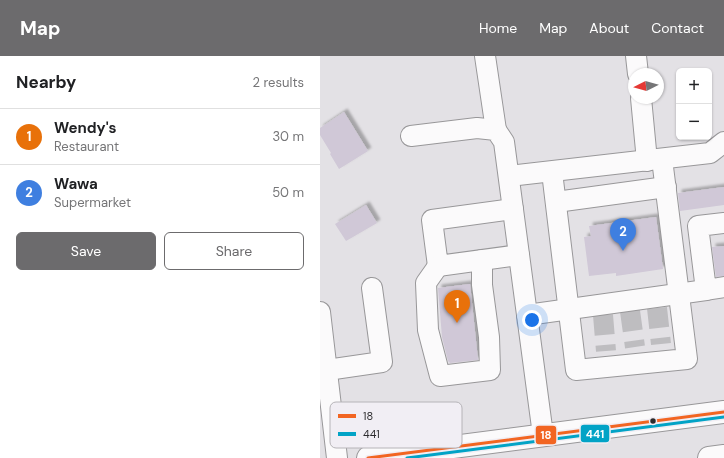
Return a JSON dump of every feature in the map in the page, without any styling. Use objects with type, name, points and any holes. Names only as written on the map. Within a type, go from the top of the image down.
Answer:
[{"type":"main road","points":[[462,446],[724,412]]},
{"type":"main road","points":[[368,458],[444,448]]},
{"type":"main road","points":[[708,458],[724,456]]},
{"type":"street","points":[[485,56],[496,130],[504,142],[543,435]]},
{"type":"street","points":[[636,56],[637,68]]},
{"type":"street","points":[[552,172],[570,309],[576,370],[607,359],[662,352],[687,358],[666,187],[655,160],[642,104]]},
{"type":"street","points":[[411,136],[477,128],[496,130]]},
{"type":"street","points":[[509,176],[710,153],[724,142]]},
{"type":"street","points":[[556,202],[666,187]]},
{"type":"street","points":[[482,260],[482,285],[489,337],[490,370],[440,376],[428,330],[426,283],[438,266],[432,220],[513,209]]},
{"type":"street","points":[[527,315],[570,309],[602,310],[656,302],[679,293],[715,288],[698,226],[724,223]]},
{"type":"street","points":[[438,266],[519,255]]},
{"type":"street","points":[[327,370],[382,362],[372,288]]},
{"type":"street","points":[[320,312],[331,402]]},
{"type":"street","points":[[336,448],[337,458]]},
{"type":"building","points":[[344,112],[368,151],[339,169],[320,135],[320,128]]},
{"type":"building","points":[[724,187],[724,205],[680,211],[678,193]]},
{"type":"building","points":[[366,205],[377,223],[346,241],[335,224]]},
{"type":"building","points":[[656,217],[663,269],[616,276],[616,273],[589,276],[584,237],[591,236],[589,226]]},
{"type":"building","points":[[724,246],[724,276],[716,277],[712,247]]},
{"type":"building","points":[[470,284],[478,360],[450,363],[448,361],[442,337],[438,288]]},
{"type":"tunnel","points":[[657,308],[661,344]]},
{"type":"tunnel","points":[[630,311],[635,347]]},
{"type":"tunnel","points":[[603,315],[606,351]]},
{"type":"transit line","name":"18","points":[[462,446],[724,412]]},
{"type":"transit line","name":"441","points":[[407,458],[724,417]]},
{"type":"transit line","name":"18","points":[[368,458],[445,448]]},
{"type":"place","name":"Wawa","points":[[623,251]]},
{"type":"place","name":"Wendy's","points":[[457,323]]}]
